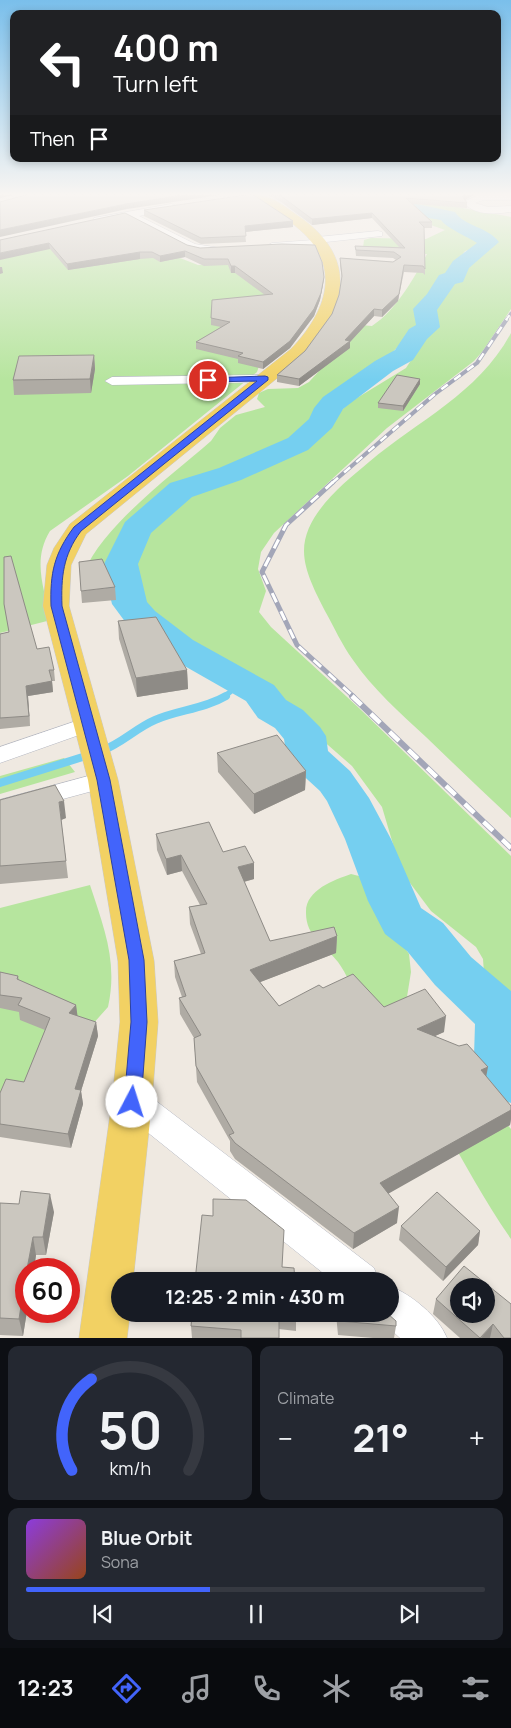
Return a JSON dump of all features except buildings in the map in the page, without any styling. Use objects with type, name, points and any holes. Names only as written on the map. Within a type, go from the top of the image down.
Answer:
[{"type":"main road","points":[[103,1338],[132,1102],[139,1022],[136,960],[102,774],[56,606],[56,577],[67,543],[78,529],[307,344],[322,325],[333,300],[334,280],[328,256]]},
{"type":"street","points":[[112,381],[265,379]]},
{"type":"street","points":[[0,756],[89,726]]},
{"type":"street","points":[[0,808],[102,774]]},
{"type":"street","points":[[132,1102],[349,1272]]},
{"type":"street","points":[[399,1312],[428,1338]]},
{"type":"green space","points":[[4,256],[176,256],[198,265],[272,261],[260,363],[257,372],[128,476],[50,531],[42,553],[41,575],[51,620],[0,633],[0,258]]},
{"type":"green space","points":[[426,256],[461,256],[421,311],[419,317],[423,325],[410,334],[387,358],[325,400],[305,430],[297,438],[189,483],[161,498],[139,515],[122,535],[114,559],[118,597],[106,570],[84,572],[107,536],[123,519],[159,485],[211,441],[220,428],[236,415],[265,407],[257,399],[259,393],[268,389],[298,388],[309,382],[333,356],[339,323],[372,326],[389,312],[410,284]]},
{"type":"green space","points":[[477,256],[511,256],[511,309],[474,361],[387,428],[274,533],[261,552],[258,569],[266,591],[259,612],[271,627],[359,708],[511,856],[511,1012],[494,995],[484,973],[483,959],[476,947],[431,911],[401,871],[382,807],[352,766],[289,711],[151,611],[133,589],[136,560],[148,532],[176,500],[202,488],[257,471],[301,451],[316,439],[329,421],[352,401],[406,368],[435,328],[428,313],[441,301],[448,283],[461,276],[460,272],[468,268]]},
{"type":"green space","points":[[511,333],[511,818],[397,710],[361,671],[342,642],[318,597],[308,574],[304,551],[306,537],[311,524],[327,500],[369,462],[465,389],[498,354]]},
{"type":"green space","points":[[64,758],[75,772],[0,794],[0,776]]},
{"type":"green space","points":[[351,874],[363,877],[373,887],[380,909],[409,954],[411,972],[406,1003],[511,1129],[511,1239],[432,1109],[360,1002],[341,967],[309,928],[306,913],[310,898],[322,887]]},
{"type":"green space","points":[[90,885],[108,945],[111,991],[108,1007],[0,1128],[0,908]]},
{"type":"waterway","points":[[470,256],[460,265],[455,277],[447,280],[436,298],[425,309],[428,327],[418,334],[404,355],[384,366],[333,403],[328,408],[322,422],[309,436],[298,444],[230,474],[181,490],[137,529],[121,564],[122,576],[130,604],[142,619],[180,648],[260,693],[272,709],[289,719],[305,736],[307,752],[311,759],[335,781],[347,798],[368,839],[392,901],[403,921],[425,937],[453,971],[497,1011],[502,1021],[502,1056],[511,1079]]},
{"type":"waterway","points":[[224,697],[242,682]]},
{"type":"waterway","points":[[101,751],[155,720],[209,704],[224,697]]},
{"type":"waterway","points":[[0,783],[89,755]]},
{"type":"railway","points":[[506,320],[511,313]]},
{"type":"railway","points":[[332,483],[435,394],[477,363],[507,319]]},
{"type":"railway","points":[[333,482],[286,525],[262,572],[297,645],[354,697]]},
{"type":"railway","points":[[352,696],[511,848]]},
{"type":"route","points":[[132,1102],[139,1022],[136,960],[97,752],[56,606],[56,577],[61,556],[67,543],[78,529],[265,379],[208,380]]}]
